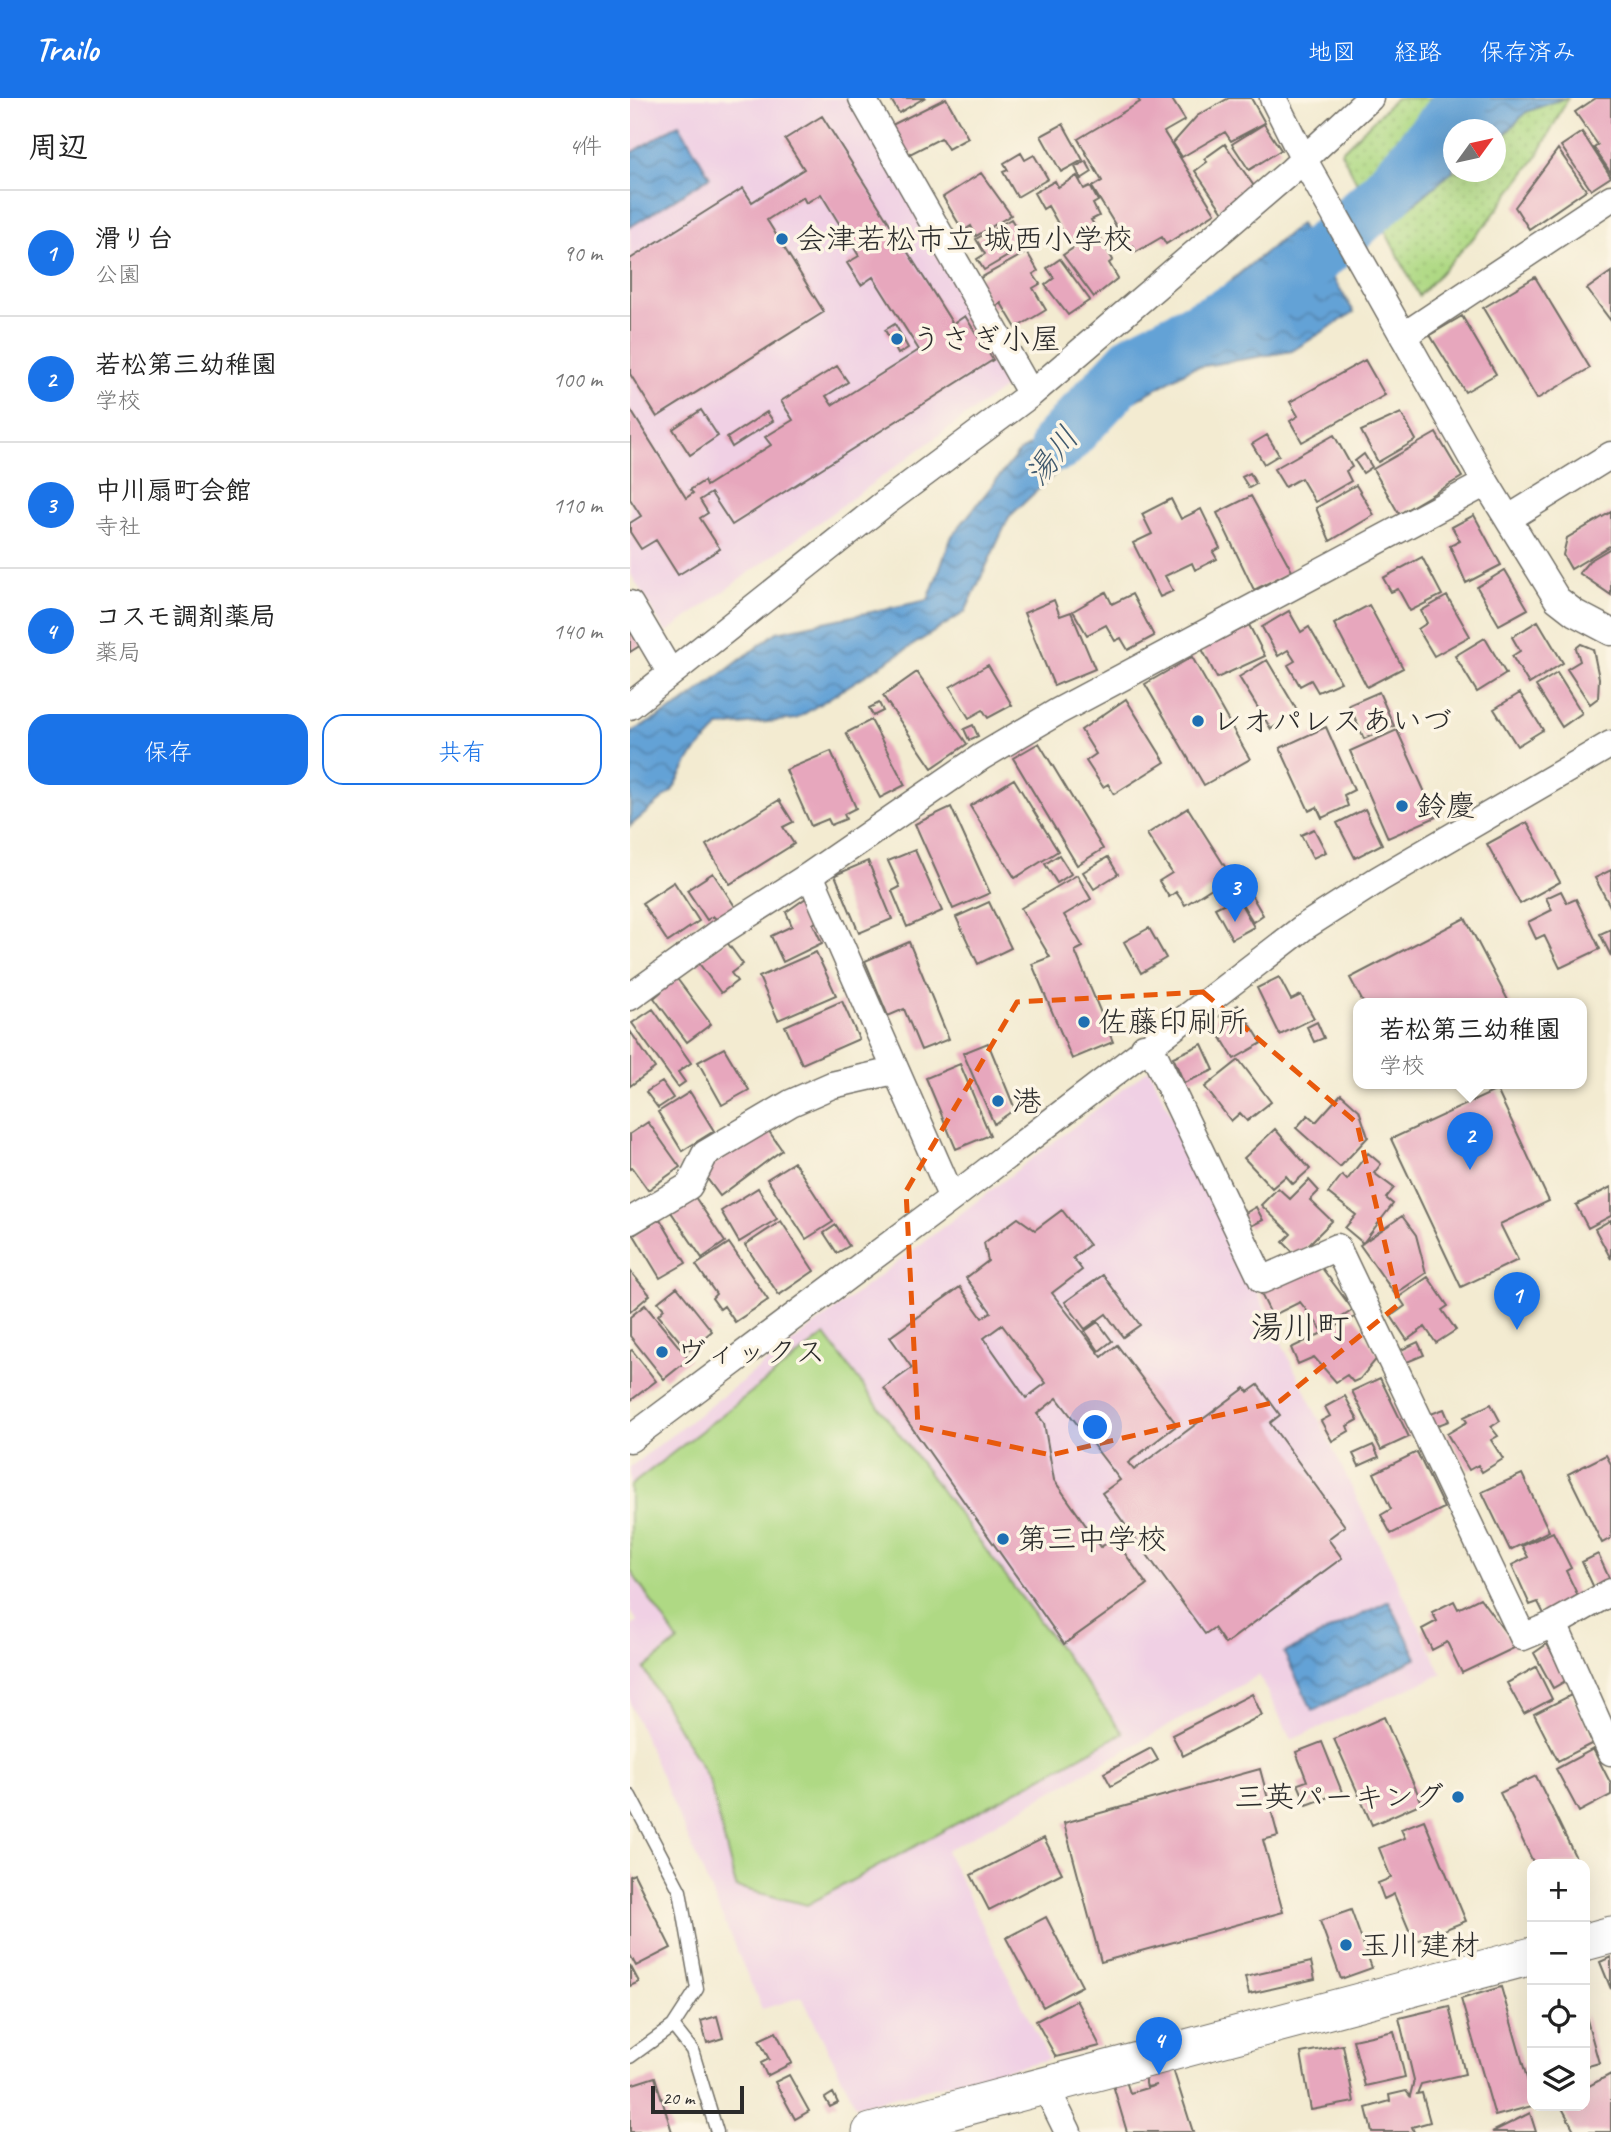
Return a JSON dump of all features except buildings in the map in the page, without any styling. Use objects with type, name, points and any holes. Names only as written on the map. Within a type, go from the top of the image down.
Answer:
[{"type":"street","points":[[862,98],[1031,394]]},
{"type":"street","points":[[1273,98],[1309,169],[1486,483],[1557,599],[1575,613],[1611,632]]},
{"type":"street","points":[[630,706],[670,671],[885,503],[1031,394],[1309,169],[1370,98]]},
{"type":"street","points":[[1400,330],[1611,198]]},
{"type":"street","points":[[1519,512],[1611,455]]},
{"type":"street","points":[[630,997],[719,933],[810,875],[981,757],[1057,712],[1486,483]]},
{"type":"street","points":[[630,604],[670,671]]},
{"type":"street","points":[[630,1439],[952,1198],[1144,1047],[1336,904],[1611,744]]},
{"type":"street","points":[[810,875],[952,1198]]},
{"type":"street","points":[[1144,1047],[1155,1056],[1262,1280],[1337,1247],[1523,1637],[1554,1625],[1611,1592]]},
{"type":"street","points":[[630,1222],[689,1186],[705,1154],[791,1103],[832,1085],[894,1071]]},
{"type":"street","points":[[1554,1625],[1611,1752]]},
{"type":"street","points":[[1590,1941],[1611,1935]]},
{"type":"street","points":[[871,2132],[1527,1957]]},
{"type":"street","points":[[1046,2087],[1068,2132]]},
{"type":"lane","points":[[630,1797],[680,1891],[697,1989],[673,2026],[630,2057]]},
{"type":"lane","points":[[673,2026],[692,2050],[717,2132]]},
{"type":"highlighted area","points":[[1203,992],[1357,1123],[1399,1304],[1280,1401],[1051,1455],[918,1427],[906,1191],[1017,1002]]},
{"type":"shaded area","name":"会津若松市立 城西小学校","points":[[630,98],[855,98],[1014,381],[666,633],[630,573]]},
{"type":"shaded area","name":"第三中学校","points":[[1149,1069],[1442,1674],[1291,1740],[1259,1675],[946,1851],[1049,2059],[856,2106],[802,1997],[762,2009],[630,1704],[630,1627],[637,1621],[630,1610],[630,1467]]},
{"type":"green space","points":[[1396,98],[1468,98],[1446,119],[1443,119],[1443,122],[1365,198],[1341,152]]},
{"type":"green space","points":[[1568,98],[1538,155],[1487,223],[1419,296],[1384,229],[1443,179],[1443,182],[1506,182],[1506,133],[1526,112]]},
{"type":"green space","points":[[825,1335],[1123,1733],[807,1905],[736,1887],[709,1780],[644,1669],[678,1641],[630,1570],[630,1486]]},
{"type":"water","points":[[1468,98],[1564,98],[1526,112],[1506,133],[1506,119],[1446,119]]},
{"type":"water","points":[[1443,122],[1443,179],[1384,229],[1365,198]]},
{"type":"water","points":[[679,124],[710,177],[630,227],[630,154]]},
{"type":"water","points":[[1300,224],[1354,312],[1292,351],[1192,368],[1126,406],[1009,517],[965,612],[796,719],[719,727],[691,757],[672,791],[630,826],[630,733],[682,704],[777,632],[928,600],[952,536],[1019,452],[1047,436],[1111,387],[1190,314]]},
{"type":"water","points":[[1389,1601],[1417,1658],[1313,1711],[1284,1653]]},
{"type":"waterway","name":"湯川","points":[[1058,444],[1136,360],[1281,288],[1385,194],[1452,116],[1462,98]]},
{"type":"place","name":"会津若松市立 城西小学校","points":[[782,239]]},
{"type":"place","name":"うさぎ小屋","points":[[897,339]]},
{"type":"place","name":"レオパレスあいづ","points":[[1198,721]]},
{"type":"place","name":"鈴慶","points":[[1402,806]]},
{"type":"place","name":"中川扇町会館","points":[[1235,922]]},
{"type":"place","name":"佐藤印刷所","points":[[1084,1022]]},
{"type":"place","name":"港","points":[[998,1101]]},
{"type":"place","name":"若松第三幼稚園","points":[[1470,1170]]},
{"type":"place","name":"滑り台","points":[[1517,1330]]},
{"type":"place","name":"ヴィックス","points":[[662,1352]]},
{"type":"place","name":"第三中学校","points":[[1003,1539]]},
{"type":"place","name":"三英パーキング","points":[[1458,1797]]},
{"type":"place","name":"玉川建材","points":[[1346,1945]]},
{"type":"place","name":"コスモ調剤薬局","points":[[1159,2075]]},
{"type":"district","name":"湯川町","points":[[1300,1327]]}]
